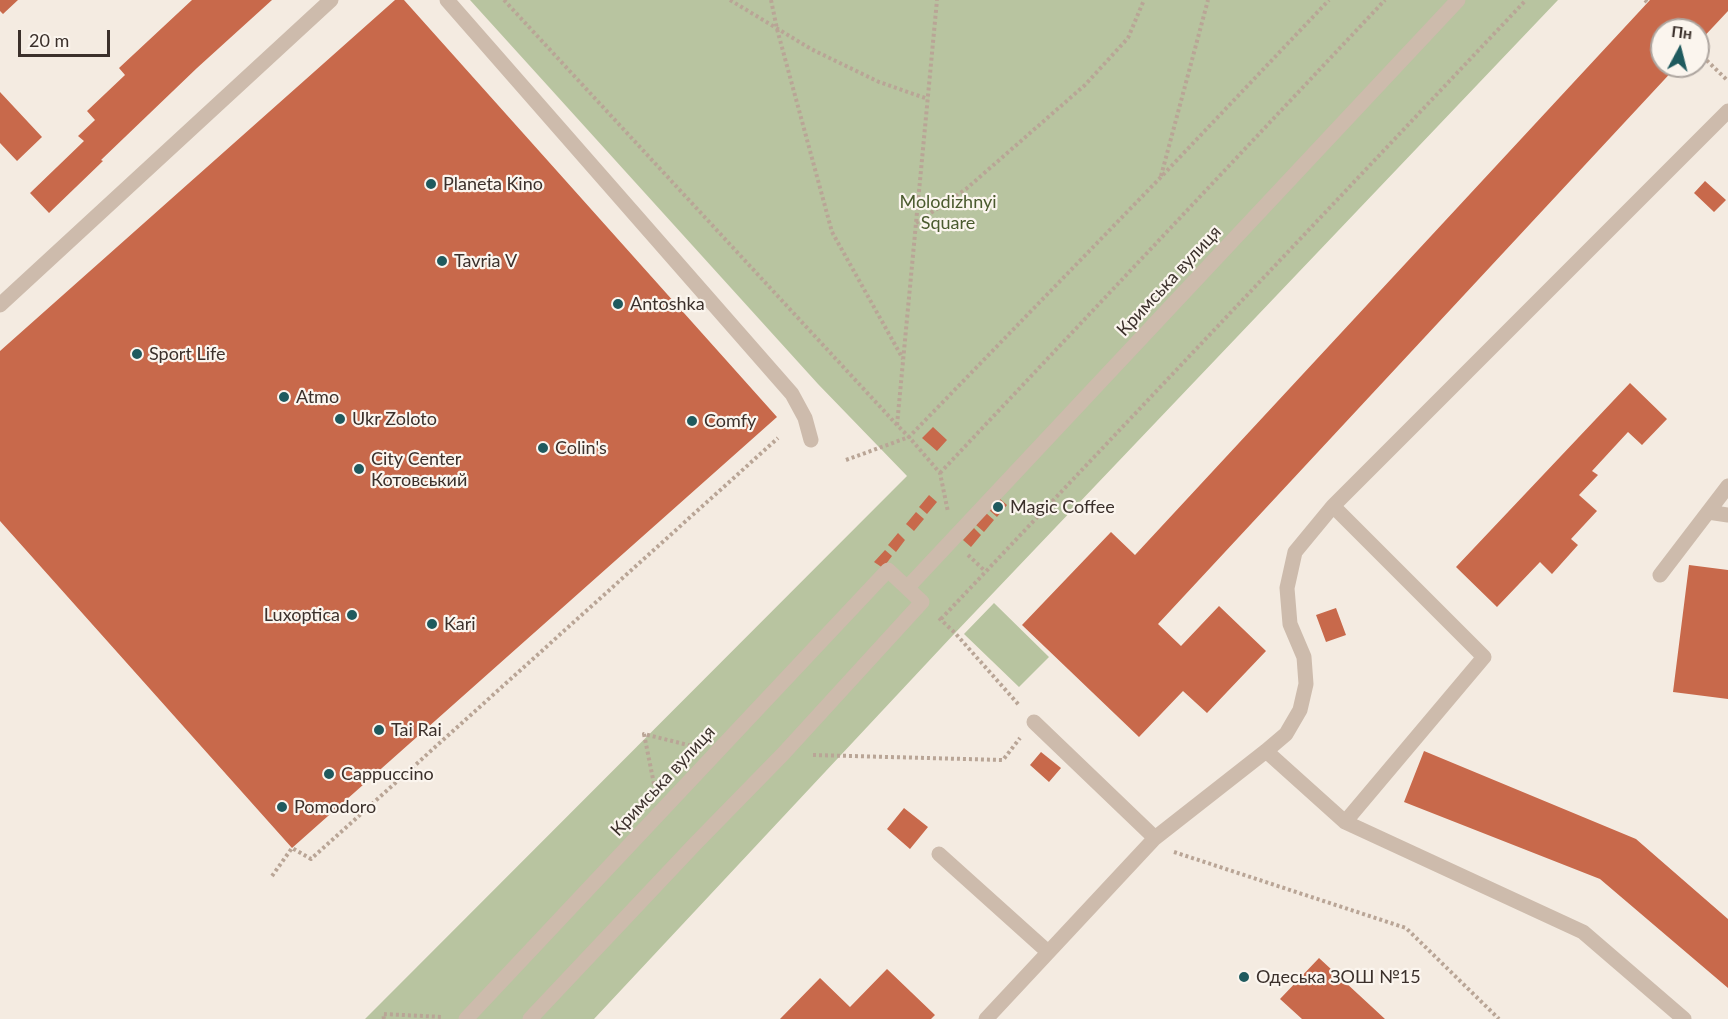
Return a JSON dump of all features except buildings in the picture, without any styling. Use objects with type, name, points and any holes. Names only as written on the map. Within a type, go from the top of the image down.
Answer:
[{"type":"street","points":[[0,305],[331,0]]},
{"type":"street","points":[[447,0],[792,394],[805,418],[811,440]]},
{"type":"street","name":"Кримська вулиця","points":[[467,1019],[888,570],[907,588],[953,541],[1458,0]]},
{"type":"street","points":[[986,1019],[1155,838],[1286,734],[1300,710],[1306,684],[1304,657],[1290,624],[1287,588],[1295,552],[1333,506],[1728,111]]},
{"type":"street","points":[[1659,575],[1728,486]]},
{"type":"street","points":[[1333,506],[1484,657],[1345,822]]},
{"type":"street","points":[[1708,512],[1728,515]]},
{"type":"street","points":[[530,1019],[783,754],[922,602],[907,588]]},
{"type":"street","points":[[1034,722],[1155,838]]},
{"type":"street","points":[[1266,751],[1345,822],[1583,933],[1684,1019]]},
{"type":"street","points":[[939,854],[1048,952]]},
{"type":"path","points":[[504,0],[909,436],[940,473],[953,541]]},
{"type":"path","points":[[730,0],[811,49],[879,82],[928,99]]},
{"type":"path","points":[[771,0],[832,232],[903,360]]},
{"type":"path","points":[[897,425],[937,0]]},
{"type":"path","points":[[915,223],[966,189],[1085,85],[1128,38],[1144,0]]},
{"type":"path","points":[[1161,177],[1208,0]]},
{"type":"path","points":[[846,460],[909,436],[1161,177],[1329,0]]},
{"type":"path","points":[[940,473],[1385,0]]},
{"type":"path","points":[[941,619],[1526,0]]},
{"type":"path","points":[[1710,64],[1728,81]]},
{"type":"path","points":[[272,876],[292,848],[311,859],[778,438]]},
{"type":"path","points":[[955,633],[1034,722]]},
{"type":"path","points":[[660,813],[644,735],[717,752]]},
{"type":"path","points":[[783,754],[1003,760]]},
{"type":"path","points":[[1155,838],[1176,853],[1406,928],[1499,1019]]},
{"type":"path","points":[[384,1019],[383,1014],[467,1019]]},
{"type":"green space","name":"Molodizhnyi Square","points":[[470,0],[1558,0],[955,633],[594,1019],[365,1019],[907,476],[818,384]]},
{"type":"green space","points":[[994,603],[1049,657],[1019,687],[964,634]]},
{"type":"place","name":"Planeta Kino","points":[[431,184]]},
{"type":"place","name":"Tavria V","points":[[442,261]]},
{"type":"place","name":"Antoshka","points":[[618,304]]},
{"type":"place","name":"Sport Life","points":[[137,354]]},
{"type":"place","name":"Atmo","points":[[284,397]]},
{"type":"place","name":"Ukr Zoloto","points":[[340,419]]},
{"type":"place","name":"Comfy","points":[[692,421]]},
{"type":"place","name":"Colin's","points":[[543,448]]},
{"type":"place","name":"City Center Котовський","points":[[359,469]]},
{"type":"place","name":"Magic Coffee","points":[[998,507]]},
{"type":"place","name":"Luxoptica","points":[[352,615]]},
{"type":"place","name":"Kari","points":[[432,624]]},
{"type":"place","name":"Tai Rai","points":[[379,730]]},
{"type":"place","name":"Cappuccino","points":[[329,774]]},
{"type":"place","name":"Pomodoro","points":[[282,807]]},
{"type":"place","name":"Одеська ЗОШ №15","points":[[1244,977]]}]
